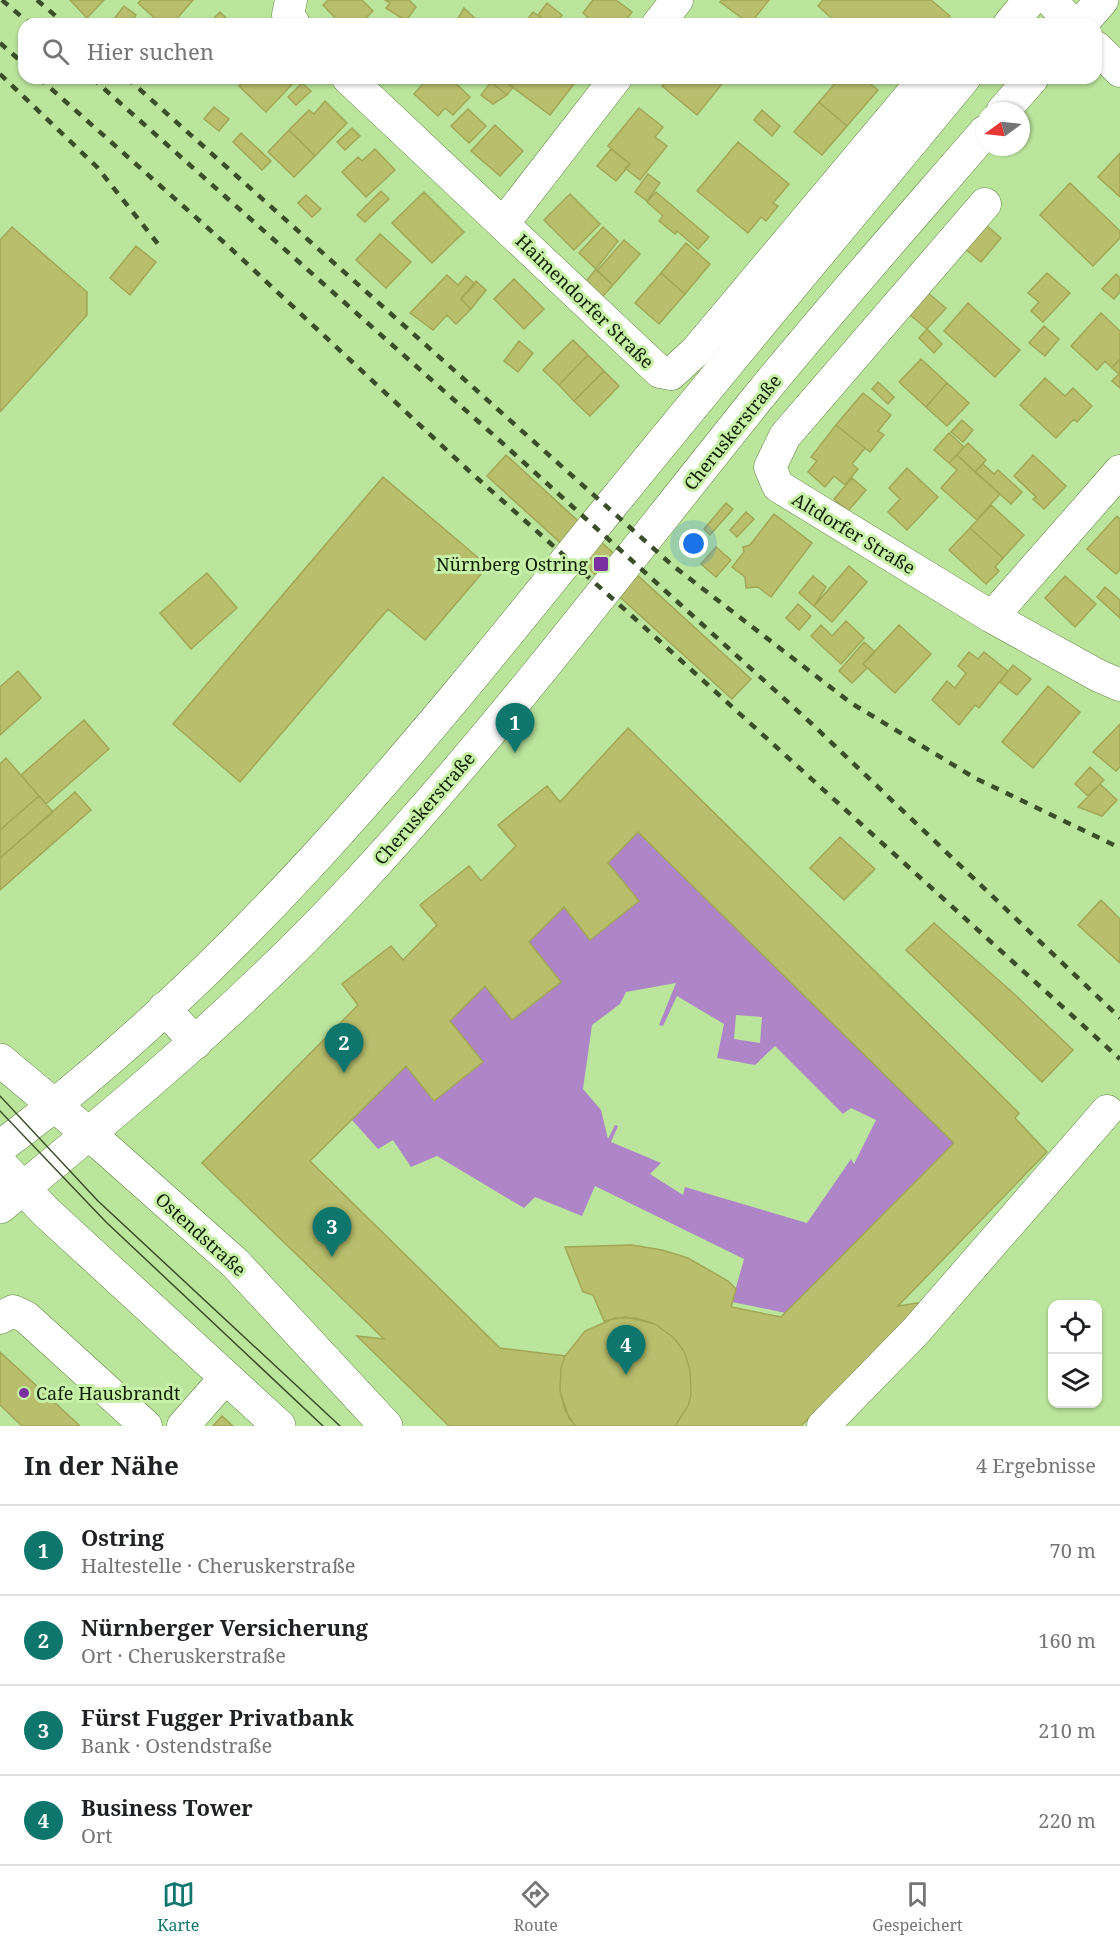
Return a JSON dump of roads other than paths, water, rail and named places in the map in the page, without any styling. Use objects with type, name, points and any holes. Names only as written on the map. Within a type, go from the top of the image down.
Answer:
[{"type":"main road","points":[[1015,18],[1030,0]]},
{"type":"main road","points":[[1086,18],[1102,0]]},
{"type":"main road","points":[[0,1147],[54,1105],[164,1008],[262,916],[390,778],[680,421],[959,84]]},
{"type":"main road","points":[[1011,102],[1027,84]]},
{"type":"main road","name":"Cheruskerstraße","points":[[11,1198],[90,1135],[196,1043],[292,951],[436,795],[759,397],[976,143]]},
{"type":"main road","name":"Ostendstraße","points":[[0,1060],[90,1135],[235,1263],[386,1426]]},
{"type":"main road","points":[[0,1164],[11,1198],[226,1377],[279,1426]]},
{"type":"street","points":[[290,18],[288,15],[291,0]]},
{"type":"street","points":[[663,18],[677,0]]},
{"type":"street","points":[[1050,0],[1067,18]]},
{"type":"street","points":[[1102,53],[1120,71]]},
{"type":"street","name":"Haimendorfer Straße","points":[[354,84],[660,372],[671,374],[696,351],[920,84]]},
{"type":"street","points":[[503,224],[611,84]]},
{"type":"street","name":"Altdorfer Straße","points":[[986,204],[785,435],[770,467],[778,486],[992,617],[1099,676],[1120,685]]},
{"type":"street","points":[[992,617],[1120,471]]},
{"type":"street","points":[[164,1008],[196,1043]]},
{"type":"street","points":[[823,1426],[915,1332],[1107,1111]]},
{"type":"street","points":[[0,1318],[13,1311],[26,1317],[146,1426]]},
{"type":"street","points":[[183,1426],[226,1377]]},
{"type":"tram line","points":[[0,1096],[98,1201],[340,1426]]},
{"type":"tram line","points":[[0,1111],[106,1222],[323,1426]]},
{"type":"railway","points":[[2,0],[23,18]]},
{"type":"railway","points":[[37,0],[58,18]]},
{"type":"railway","points":[[0,43],[18,59]]},
{"type":"railway","points":[[0,74],[97,167],[158,244]]},
{"type":"railway","points":[[46,84],[227,245],[468,470],[1120,1059]]},
{"type":"railway","points":[[99,84],[498,439],[812,724],[1120,1018]]},
{"type":"railway","points":[[134,84],[672,565],[851,703],[975,778],[1120,848]]},
{"type":"place","name":"Nürnberg Ostring","points":[[601,564]]},
{"type":"place","name":"Ostring","points":[[515,753]]},
{"type":"place","name":"Nürnberger Versicherung","points":[[344,1073]]},
{"type":"place","name":"Fürst Fugger Privatbank","points":[[332,1257]]},
{"type":"place","name":"Business Tower","points":[[626,1375]]},
{"type":"place","name":"Cafe Hausbrandt","points":[[24,1393]]}]
